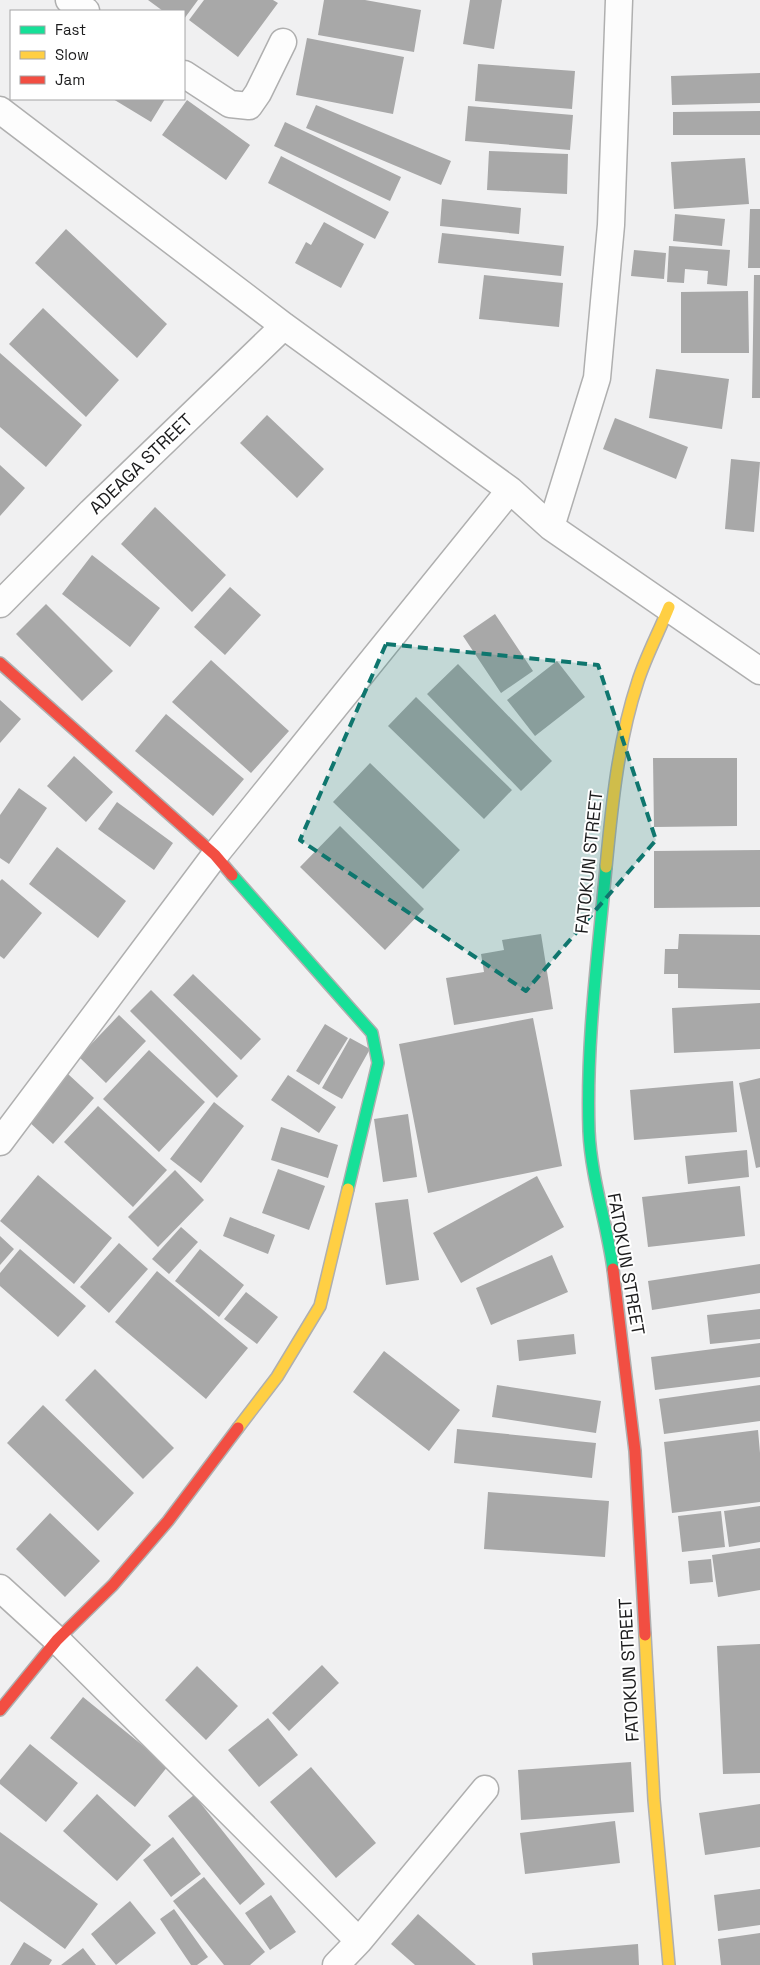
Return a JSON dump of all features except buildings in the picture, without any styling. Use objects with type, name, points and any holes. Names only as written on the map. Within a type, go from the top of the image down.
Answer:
[{"type":"street","points":[[69,0],[84,10]]},
{"type":"street","points":[[551,526],[597,378],[612,225],[619,0]]},
{"type":"street","points":[[185,75],[230,104],[249,106],[258,93],[283,42]]},
{"type":"street","points":[[0,110],[284,326],[510,490],[551,526],[760,671]]},
{"type":"street","name":"ADEAGA STREET","points":[[0,604],[91,512],[284,326]]},
{"type":"street","points":[[0,1142],[215,855],[510,490]]},
{"type":"street","name":"FATOKUN STREET","points":[[669,607],[638,681],[622,740],[612,803],[589,1066],[590,1142],[596,1196],[612,1263],[635,1451],[654,1800],[669,1965]]},
{"type":"street","points":[[0,663],[215,855],[372,1033],[378,1063],[320,1306],[278,1377],[168,1521],[113,1585],[57,1640],[0,1710]]},
{"type":"street","points":[[0,1588],[57,1640],[359,1941]]},
{"type":"street","points":[[336,1965],[359,1941],[485,1789]]},
{"type":"highlighted area","points":[[386,644],[598,665],[656,840],[526,991],[300,840]]},
{"type":"traffic: fast","points":[[606,867],[591,1032],[589,1131],[590,1149],[613,1269]]},
{"type":"traffic: fast","points":[[232,875],[372,1033],[378,1063],[348,1189]]},
{"type":"traffic: slow","points":[[606,867],[613,796],[625,727],[641,672],[669,607]]},
{"type":"traffic: slow","points":[[238,1428],[277,1377],[320,1306],[348,1189]]},
{"type":"traffic: slow","points":[[645,1635],[654,1800],[669,1965]]},
{"type":"traffic: jam","points":[[0,663],[215,855],[232,875]]},
{"type":"traffic: jam","points":[[613,1269],[635,1451],[645,1635]]},
{"type":"traffic: jam","points":[[0,1710],[57,1640],[113,1585],[168,1521],[238,1428]]}]
